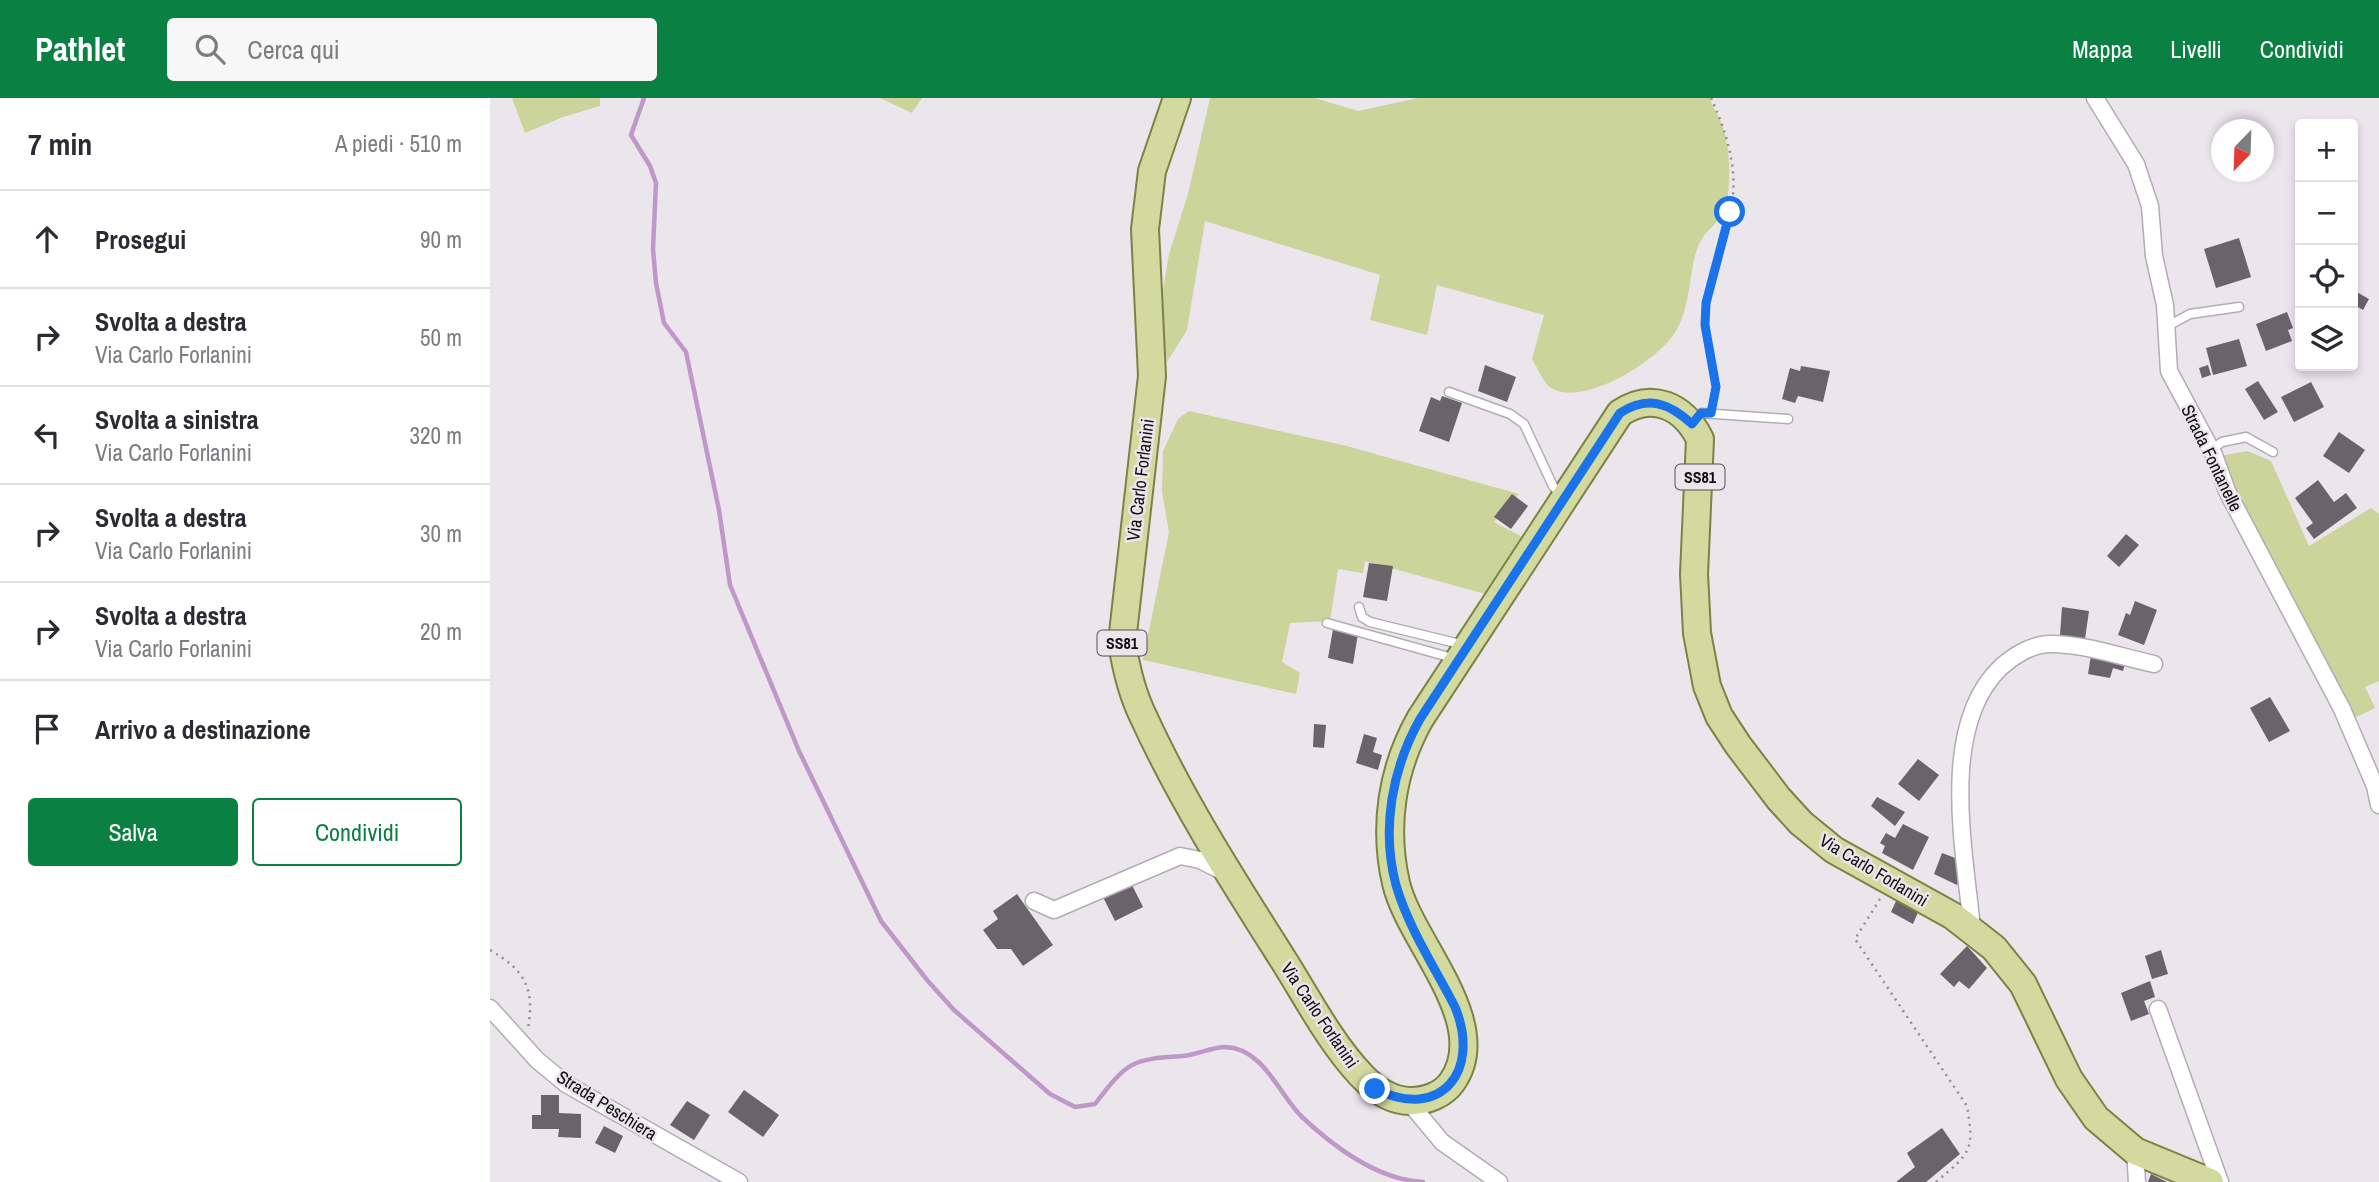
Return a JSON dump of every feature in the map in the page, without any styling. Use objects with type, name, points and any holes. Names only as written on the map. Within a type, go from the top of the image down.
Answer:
[{"type":"main road","name":"Via Carlo Forlanini","points":[[1177,98],[1152,171],[1145,229],[1152,376],[1122,642],[1128,679],[1143,717],[1228,874],[1326,1027],[1359,1073],[1375,1089],[1408,1101]]},
{"type":"main road","points":[[1408,1101],[1426,1100],[1447,1088],[1462,1063],[1465,1045],[1463,1026],[1455,1007],[1396,886],[1389,831],[1400,760],[1420,719],[1620,413],[1636,402],[1667,406],[1702,419]]},
{"type":"main road","name":"Via Carlo Forlanini","points":[[1702,419],[1694,574],[1697,633],[1707,686],[1719,716],[1779,799],[1801,823],[1833,850],[1972,929],[2011,965],[2068,1079],[2096,1118],[2135,1151],[2210,1182]]},
{"type":"street","name":"Strada Fontanelle","points":[[2095,98],[2136,164],[2150,206],[2169,371],[2211,450],[2227,491],[2342,709],[2375,786],[2379,804]]},
{"type":"street","points":[[1972,929],[1959,793],[1968,721],[1989,678],[2013,656],[2047,644],[2154,664]]},
{"type":"street","points":[[1034,901],[1054,910],[1180,856],[1200,860],[1228,874]]},
{"type":"street","name":"Strada Peschiera","points":[[490,1008],[566,1084],[597,1104],[739,1182]]},
{"type":"street","points":[[2158,1009],[2220,1182]]},
{"type":"street","points":[[1408,1101],[1442,1142],[1499,1182]]},
{"type":"street","points":[[2135,1151],[2137,1182]]},
{"type":"lane","points":[[2166,327],[2190,314],[2239,307]]},
{"type":"lane","points":[[1449,392],[1510,414],[1524,424],[1553,486],[1564,498]]},
{"type":"lane","points":[[1702,419],[1788,419]]},
{"type":"lane","points":[[2211,450],[2222,442],[2246,437],[2273,452]]},
{"type":"lane","points":[[1359,607],[1362,617],[1370,622],[1463,653]]},
{"type":"lane","points":[[1327,623],[1463,653]]},
{"type":"path","points":[[1702,419],[1716,387],[1705,325],[1706,303],[1730,212],[1732,165],[1723,123],[1711,98]]},
{"type":"path","points":[[1891,881],[1855,939],[1967,1106],[1972,1133],[1966,1157],[1937,1182]]},
{"type":"path","points":[[490,950],[507,960],[521,976],[532,1000],[525,1045]]},
{"type":"green space","points":[[512,98],[600,98],[600,106],[563,117],[525,133]]},
{"type":"green space","points":[[880,98],[922,98],[912,113]]},
{"type":"green space","points":[[1210,98],[1315,98],[1358,111],[1418,98],[1710,98],[1721,122],[1728,151],[1727,201],[1719,219],[1699,244],[1685,310],[1676,331],[1667,343],[1638,367],[1602,386],[1567,393],[1549,387],[1532,359],[1544,315],[1437,285],[1427,335],[1370,320],[1380,275],[1205,221],[1187,330],[1167,362],[1160,307],[1169,254],[1188,194]]},
{"type":"green space","points":[[1189,411],[1343,445],[1519,494],[1494,522],[1532,542],[1493,596],[1365,561],[1363,573],[1338,569],[1330,621],[1290,623],[1282,662],[1300,673],[1296,694],[1143,660],[1169,532],[1162,491],[1163,451],[1178,419]]},
{"type":"green space","points":[[2248,451],[2271,461],[2309,546],[2371,508],[2379,514],[2379,681],[2365,687],[2375,708],[2350,720],[2220,456]]},
{"type":"building","points":[[2239,238],[2251,277],[2216,288],[2204,249]]},
{"type":"building","points":[[2358,293],[2369,299],[2363,310],[2358,307]]},
{"type":"building","points":[[2287,312],[2293,328],[2288,330],[2292,341],[2266,351],[2256,324]]},
{"type":"building","points":[[2239,339],[2247,366],[2213,375],[2206,348]]},
{"type":"building","points":[[1485,365],[1516,377],[1507,402],[1478,391]]},
{"type":"building","points":[[2208,365],[2211,375],[2202,378],[2199,368]]},
{"type":"building","points":[[1801,366],[1830,371],[1823,402],[1798,396],[1795,403],[1782,399],[1790,368],[1800,371]]},
{"type":"building","points":[[2258,381],[2278,412],[2264,420],[2245,389]]},
{"type":"building","points":[[2311,382],[2324,407],[2294,422],[2281,397]]},
{"type":"building","points":[[1442,396],[1462,403],[1449,442],[1419,431],[1431,397],[1440,401]]},
{"type":"building","points":[[2339,432],[2365,450],[2349,473],[2323,456]]},
{"type":"building","points":[[2318,480],[2334,502],[2346,493],[2357,508],[2314,539],[2306,528],[2313,523],[2295,498]]},
{"type":"building","points":[[1512,494],[1528,506],[1511,529],[1494,517]]},
{"type":"building","points":[[2126,534],[2139,545],[2119,567],[2107,556]]},
{"type":"building","points":[[1369,563],[1393,566],[1387,601],[1363,597]]},
{"type":"building","points":[[2135,601],[2157,610],[2144,645],[2118,635],[2126,613],[2130,615]]},
{"type":"building","points":[[2062,607],[2089,611],[2085,639],[2060,635]]},
{"type":"building","points":[[1333,629],[1358,634],[1353,664],[1328,658]]},
{"type":"building","points":[[2091,655],[2125,664],[2123,671],[2113,668],[2110,678],[2088,674]]},
{"type":"building","points":[[2270,697],[2290,731],[2269,742],[2250,708]]},
{"type":"building","points":[[1314,724],[1326,725],[1324,748],[1313,747]]},
{"type":"building","points":[[1364,734],[1377,738],[1373,752],[1382,755],[1378,770],[1356,763]]},
{"type":"building","points":[[1918,759],[1939,775],[1919,801],[1898,784]]},
{"type":"building","points":[[1877,797],[1905,812],[1895,826],[1871,806]]},
{"type":"building","points":[[1903,824],[1929,837],[1913,870],[1882,853],[1885,846],[1880,843],[1886,833],[1895,838]]},
{"type":"building","points":[[1942,853],[1958,859],[1961,875],[1957,885],[1934,874]]},
{"type":"building","points":[[1130,881],[1143,907],[1115,921],[1102,895]]},
{"type":"building","points":[[1017,894],[1053,945],[1023,966],[1011,949],[997,949],[983,930],[998,919],[993,911]]},
{"type":"building","points":[[1897,899],[1919,910],[1913,924],[1891,912]]},
{"type":"building","points":[[1967,946],[1987,968],[1969,989],[1959,981],[1954,987],[1940,974]]},
{"type":"building","points":[[2161,950],[2168,974],[2152,979],[2145,956]]},
{"type":"building","points":[[2150,981],[2155,997],[2144,1001],[2149,1014],[2131,1021],[2121,993]]},
{"type":"building","points":[[744,1090],[779,1115],[763,1137],[728,1112]]},
{"type":"building","points":[[541,1095],[559,1095],[559,1113],[581,1114],[581,1138],[558,1137],[559,1129],[532,1129],[532,1115],[541,1115]]},
{"type":"building","points":[[687,1101],[710,1115],[694,1140],[670,1125]]},
{"type":"building","points":[[604,1126],[623,1136],[615,1153],[595,1143]]},
{"type":"building","points":[[1942,1128],[1960,1154],[1926,1182],[1896,1182],[1915,1167],[1907,1153]]},
{"type":"building","points":[[2151,1174],[2167,1182],[2148,1182]]},
{"type":"waterway","points":[[644,98],[631,135],[650,166],[656,183],[653,249],[656,283],[664,323],[686,352],[719,510],[730,585],[799,751],[881,921],[954,1010],[1050,1094],[1075,1107],[1095,1104],[1123,1071],[1141,1061],[1188,1055],[1220,1047],[1239,1049],[1250,1055],[1270,1074],[1294,1108],[1328,1140],[1373,1168],[1406,1180],[1423,1182]]},
{"type":"route","points":[[1375,1089],[1396,1099],[1426,1100],[1447,1088],[1454,1079],[1462,1063],[1465,1045],[1463,1026],[1455,1007],[1396,886],[1391,859],[1389,831],[1394,783],[1409,737],[1620,413],[1636,402],[1649,402],[1667,406],[1692,424],[1701,413],[1711,413],[1716,387],[1705,325],[1706,303],[1711,275],[1730,212]]}]
